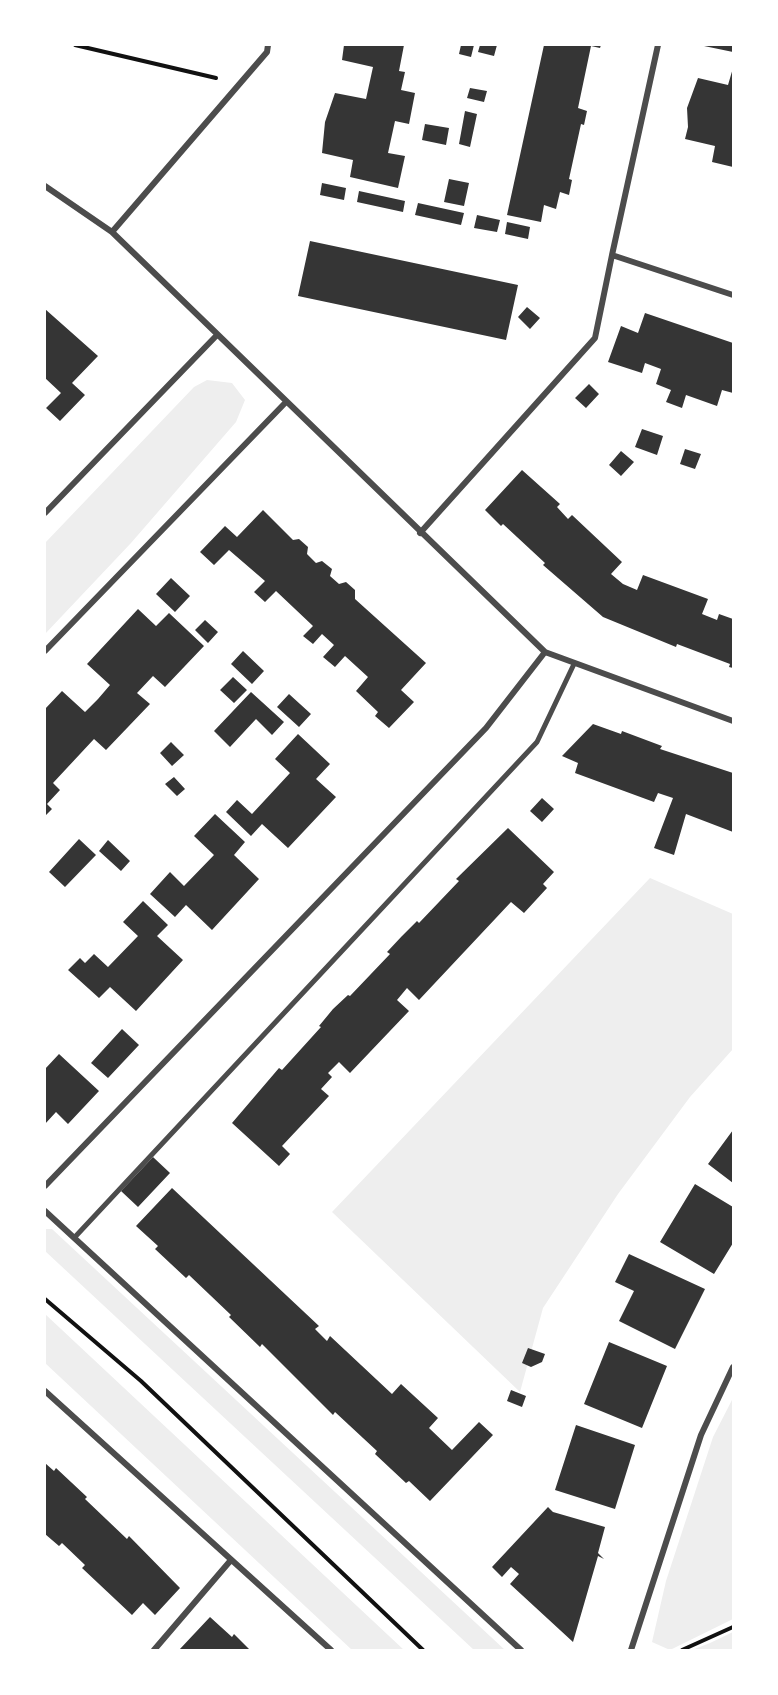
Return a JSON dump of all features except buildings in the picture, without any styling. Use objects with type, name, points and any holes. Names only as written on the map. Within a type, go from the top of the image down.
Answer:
[{"type":"street","points":[[111,232],[267,52],[268,45]]},
{"type":"street","points":[[420,533],[595,338],[658,45]]},
{"type":"street","points":[[45,186],[111,232],[545,652],[733,722]]},
{"type":"street","points":[[612,255],[733,295]]},
{"type":"street","points":[[45,513],[217,335]]},
{"type":"street","points":[[45,651],[286,402]]},
{"type":"street","points":[[45,1186],[486,728],[545,652]]},
{"type":"street","points":[[74,1238],[537,742],[574,664]]},
{"type":"street","points":[[45,1211],[521,1650]]},
{"type":"street","points":[[631,1650],[701,1435],[733,1367]]},
{"type":"street","points":[[45,1391],[331,1650]]},
{"type":"street","points":[[153,1650],[231,1560]]},
{"type":"path","points":[[75,45],[240,83]]},
{"type":"path","points":[[45,1299],[141,1381],[423,1650]]},
{"type":"path","points":[[682,1650],[733,1627]]},
{"type":"shaded area","points":[[207,380],[232,383],[245,400],[236,422],[131,543],[45,634],[45,543],[194,387]]},
{"type":"shaded area","points":[[650,878],[733,914],[733,1049],[690,1097],[618,1194],[543,1308],[520,1392],[332,1212]]},
{"type":"shaded area","points":[[45,1229],[52,1229],[505,1650],[474,1650],[45,1251]]},
{"type":"shaded area","points":[[45,1314],[404,1650],[352,1650],[45,1363]]},
{"type":"shaded area","points":[[733,1398],[733,1619],[670,1650],[652,1642],[666,1581],[713,1437]]},
{"type":"shaded area","points":[[733,1632],[733,1650],[692,1650],[710,1643]]}]
